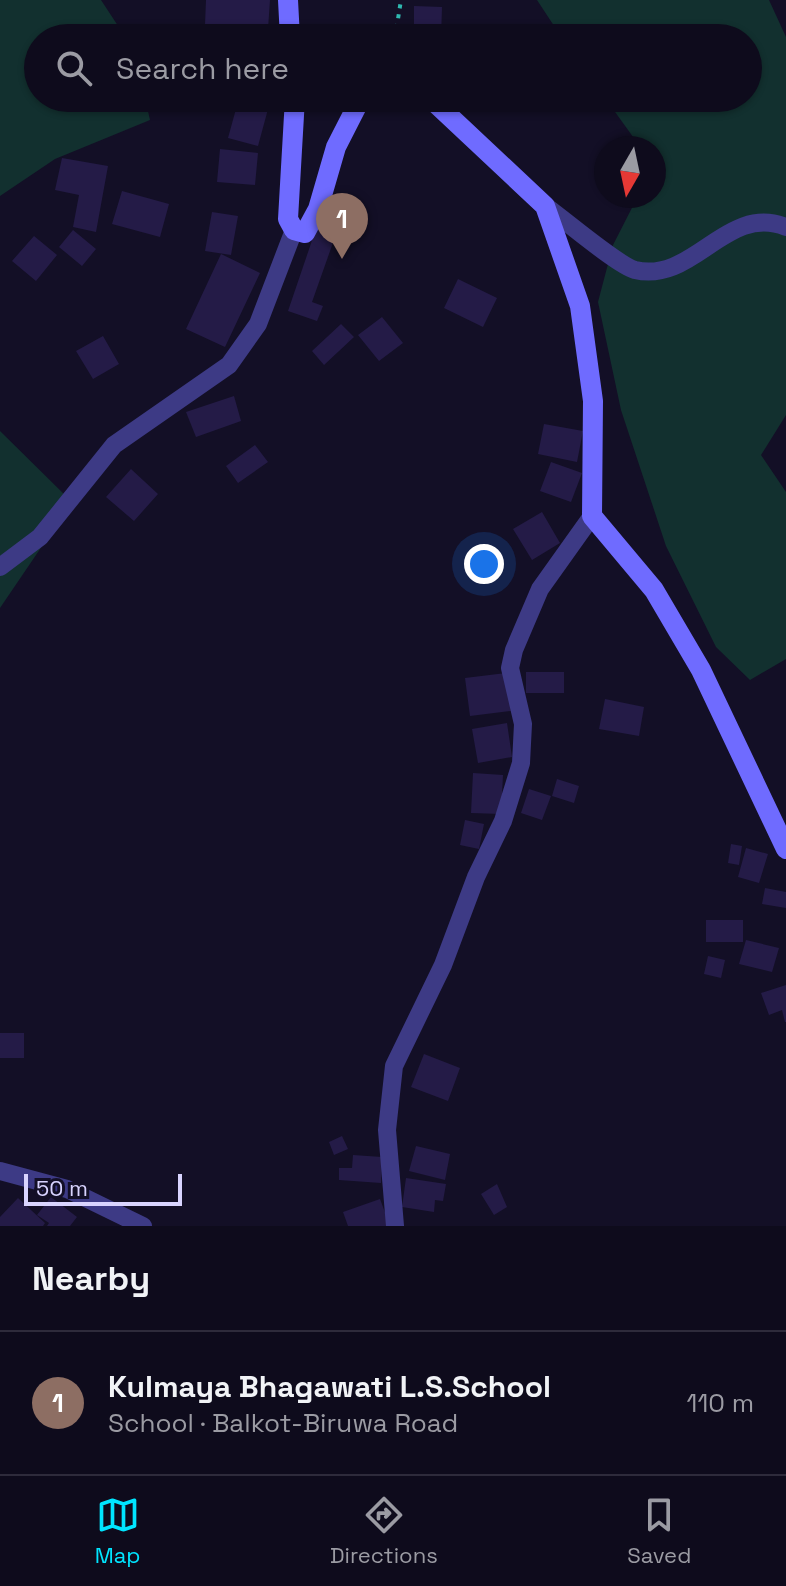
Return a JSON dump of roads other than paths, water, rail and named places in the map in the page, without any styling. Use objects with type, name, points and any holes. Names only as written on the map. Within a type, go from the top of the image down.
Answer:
[{"type":"main road","points":[[288,0],[289,24]]},
{"type":"main road","points":[[294,112],[288,219],[294,230],[305,233],[318,209],[336,147],[354,112]]},
{"type":"main road","points":[[445,112],[545,206],[580,306],[593,401],[592,516],[654,590],[701,670],[786,849]]},
{"type":"street","points":[[545,206],[633,269],[669,272],[735,227],[771,221],[786,227]]},
{"type":"street","points":[[0,567],[40,537],[114,445],[229,365],[258,324],[294,230]]},
{"type":"street","points":[[395,1226],[387,1130],[394,1066],[443,965],[476,877],[503,821],[521,763],[523,724],[510,668],[514,650],[540,589],[592,516]]},
{"type":"street","points":[[0,1171],[67,1189],[143,1226]]},
{"type":"place","name":"Kulmaya Bhagawati L.S.School","points":[[342,259]]}]
